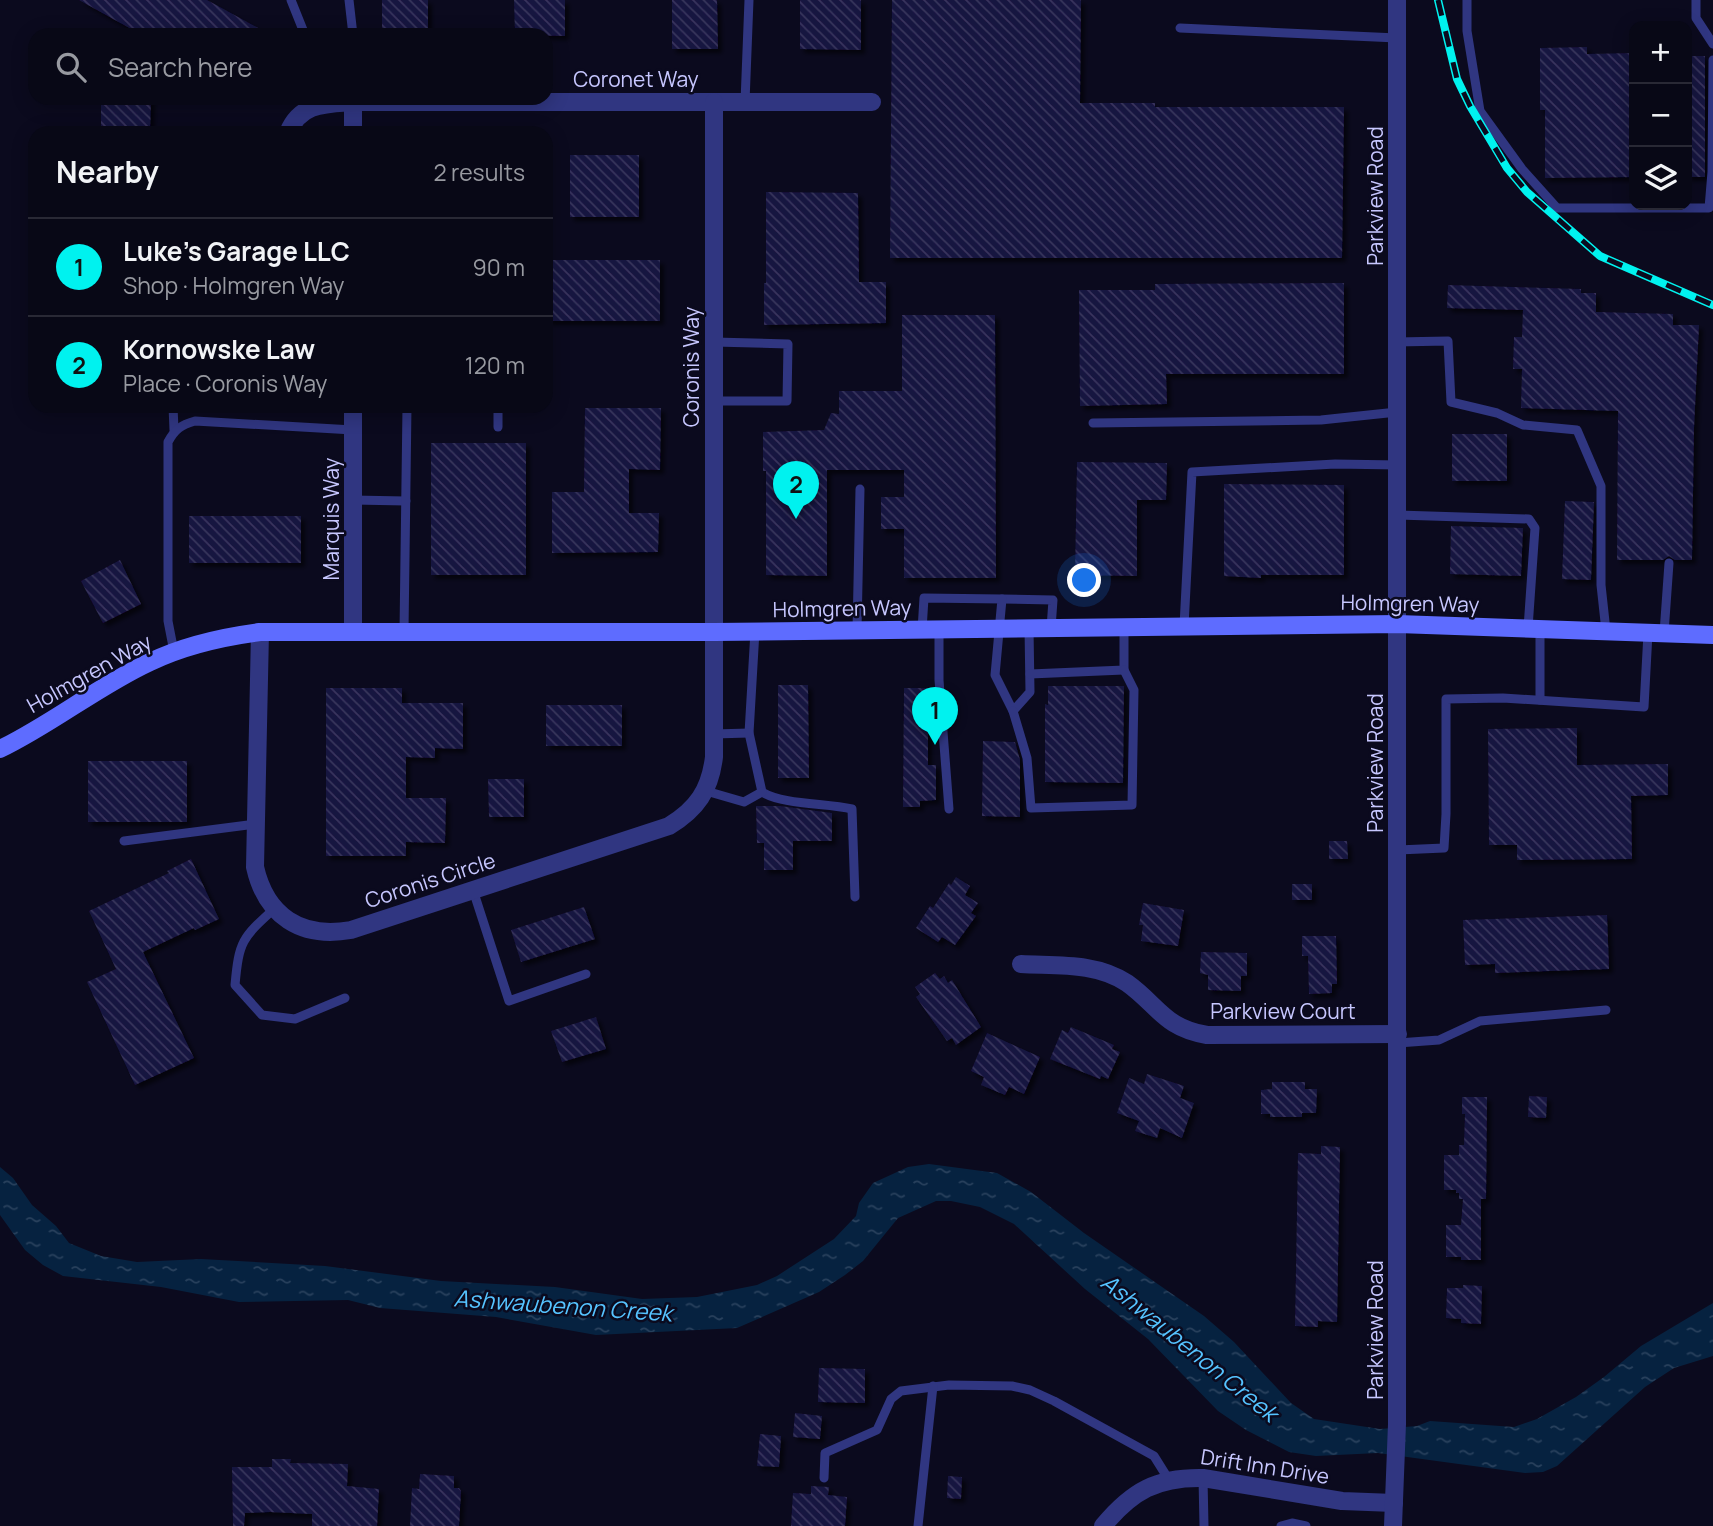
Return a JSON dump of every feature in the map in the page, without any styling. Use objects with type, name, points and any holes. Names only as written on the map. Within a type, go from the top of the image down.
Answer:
[{"type":"street","name":"Parkview Road","points":[[1393,1526],[1397,1458],[1397,0]]},
{"type":"street","name":"Coronet Way","points":[[553,102],[872,102]]},
{"type":"street","name":"Coronis Way","points":[[714,102],[714,632]]},
{"type":"street","name":"Coronet Way","points":[[291,126],[300,113],[315,105]]},
{"type":"street","points":[[354,126],[357,105]]},
{"type":"street","name":"Marquis Way","points":[[353,413],[353,632]]},
{"type":"street","name":"Holmgren Way","points":[[0,749],[126,675],[174,652],[218,638],[260,632],[714,632],[1398,624],[1713,635]]},
{"type":"street","name":"Coronis Circle","points":[[260,632],[255,867],[258,882],[274,909],[300,927],[317,932],[336,932],[669,826],[684,817],[706,791],[712,774],[714,632]]},
{"type":"street","name":"Parkview Court","points":[[1021,964],[1107,972],[1126,982],[1165,1018],[1194,1033],[1398,1039]]},
{"type":"street","name":"Drift Inn Drive","points":[[1103,1526],[1116,1510],[1137,1493],[1169,1480],[1203,1478],[1342,1501],[1394,1503]]},
{"type":"lane","points":[[291,0],[302,28]]},
{"type":"lane","points":[[349,0],[352,28]]},
{"type":"lane","points":[[745,102],[749,0]]},
{"type":"lane","points":[[1466,0],[1467,31],[1480,111],[1522,169],[1557,208],[1709,208],[1713,60]]},
{"type":"lane","points":[[1696,0],[1696,18],[1713,44]]},
{"type":"lane","points":[[1180,28],[1397,38]]},
{"type":"lane","points":[[1396,342],[1448,341],[1451,402],[1497,413],[1523,425],[1577,430],[1601,486],[1601,585],[1606,631]]},
{"type":"lane","points":[[714,342],[788,344],[787,401],[714,401]]},
{"type":"lane","points":[[1093,423],[1321,420],[1397,412]]},
{"type":"lane","points":[[173,413],[174,430],[168,442],[168,621],[174,652]]},
{"type":"lane","points":[[404,632],[407,413]]},
{"type":"lane","points":[[498,413],[498,427]]},
{"type":"lane","points":[[174,430],[195,421],[353,430]]},
{"type":"lane","points":[[1184,626],[1192,472],[1335,464],[1398,466]]},
{"type":"lane","points":[[858,630],[860,489]]},
{"type":"lane","points":[[353,500],[406,501]]},
{"type":"lane","points":[[1398,515],[1529,519],[1535,528],[1534,629],[1540,700]]},
{"type":"lane","points":[[1398,850],[1444,848],[1446,699],[1540,700],[1644,706],[1669,563]]},
{"type":"lane","points":[[949,809],[939,680],[923,598],[1053,600],[1051,628]]},
{"type":"lane","points":[[1002,599],[995,675],[1013,711],[1027,758],[1031,808],[1132,805],[1134,690],[1124,670],[1124,627]]},
{"type":"lane","points":[[1013,711],[1030,692],[1029,628]]},
{"type":"lane","points":[[755,631],[750,733],[762,792],[772,798],[824,803],[852,809],[855,897]]},
{"type":"lane","points":[[1030,674],[1124,670]]},
{"type":"lane","points":[[714,734],[750,733]]},
{"type":"lane","points":[[706,791],[744,802],[762,792]]},
{"type":"lane","points":[[124,841],[256,824]]},
{"type":"lane","points":[[473,890],[509,1001],[586,974]]},
{"type":"lane","points":[[274,909],[249,932],[238,952],[235,985],[262,1015],[295,1019],[345,998]]},
{"type":"lane","points":[[1398,1039],[1439,1040],[1480,1021],[1606,1010]]},
{"type":"lane","points":[[824,1478],[825,1453],[877,1430],[891,1398],[901,1391],[995,1384],[1030,1390],[1080,1414],[1154,1457],[1169,1480]]},
{"type":"lane","points":[[918,1526],[933,1387]]},
{"type":"lane","points":[[1203,1478],[1205,1526]]},
{"type":"lane","points":[[1281,1526],[1292,1523],[1306,1526]]},
{"type":"water","name":"Ashwaubenon Creek","points":[[929,1164],[997,1173],[1031,1192],[1084,1233],[1204,1316],[1234,1342],[1291,1403],[1314,1419],[1380,1429],[1417,1426],[1430,1421],[1514,1427],[1537,1419],[1576,1397],[1641,1346],[1713,1303],[1713,1356],[1674,1368],[1645,1387],[1557,1466],[1543,1472],[1525,1473],[1378,1453],[1316,1456],[1289,1452],[1246,1430],[1218,1411],[1148,1339],[1085,1289],[1014,1224],[980,1207],[951,1201],[936,1201],[898,1218],[863,1261],[845,1275],[819,1292],[737,1328],[596,1335],[496,1317],[380,1308],[348,1300],[239,1302],[161,1287],[63,1276],[43,1265],[25,1250],[0,1215],[0,1167],[13,1178],[32,1205],[56,1226],[69,1243],[101,1256],[137,1262],[201,1259],[325,1266],[441,1281],[555,1287],[642,1299],[697,1297],[757,1285],[777,1276],[834,1239],[856,1216],[859,1203],[873,1183],[908,1167]]},
{"type":"building","points":[[79,0],[207,0],[258,28],[129,28]]},
{"type":"building","points":[[382,0],[428,0],[428,28],[382,28]]},
{"type":"building","points":[[514,0],[565,0],[565,36],[553,36],[553,28],[515,28]]},
{"type":"building","points":[[672,0],[717,0],[718,49],[672,49]]},
{"type":"building","points":[[800,0],[861,0],[861,50],[800,49]]},
{"type":"building","points":[[892,0],[1081,0],[1080,103],[1155,103],[1155,107],[1344,107],[1342,258],[890,258]]},
{"type":"building","points":[[1587,47],[1587,54],[1629,53],[1629,177],[1545,178],[1545,110],[1540,110],[1540,48]]},
{"type":"building","points":[[1692,56],[1705,56],[1705,177],[1692,177]]},
{"type":"building","points":[[101,105],[151,105],[150,126],[101,126]]},
{"type":"building","points":[[570,155],[639,155],[639,217],[570,217]]},
{"type":"building","points":[[766,192],[858,193],[859,282],[886,282],[886,323],[764,325]]},
{"type":"building","points":[[553,260],[660,260],[660,321],[553,321]]},
{"type":"building","points":[[1344,283],[1344,374],[1166,374],[1167,404],[1080,406],[1079,290],[1155,290],[1155,284]]},
{"type":"building","points":[[1448,285],[1581,289],[1581,293],[1596,293],[1596,312],[1673,314],[1673,325],[1699,325],[1692,560],[1675,560],[1669,556],[1663,560],[1617,560],[1618,411],[1521,408],[1522,369],[1513,369],[1514,337],[1522,337],[1523,310],[1447,308]]},
{"type":"building","points":[[902,315],[995,315],[996,578],[904,578],[904,529],[881,529],[881,497],[904,497],[904,470],[827,470],[827,576],[766,575],[766,471],[763,471],[763,432],[824,430],[831,413],[839,414],[839,391],[902,391]]},
{"type":"building","points":[[585,408],[661,408],[660,470],[629,469],[629,513],[659,513],[658,552],[552,553],[552,492],[584,492]]},
{"type":"building","points":[[1452,434],[1507,434],[1507,481],[1452,481]]},
{"type":"building","points":[[431,443],[526,443],[526,575],[431,575]]},
{"type":"building","points":[[1077,462],[1167,463],[1166,500],[1137,500],[1137,576],[1075,575]]},
{"type":"building","points":[[1224,484],[1344,485],[1344,575],[1261,575],[1261,578],[1224,576]]},
{"type":"building","points":[[1565,501],[1594,502],[1591,580],[1562,579]]},
{"type":"building","points":[[189,516],[301,516],[301,563],[189,563]]},
{"type":"building","points":[[1451,526],[1523,528],[1521,576],[1450,574]]},
{"type":"building","points":[[120,560],[141,604],[103,623],[81,581]]},
{"type":"building","points":[[778,685],[808,685],[809,778],[778,778]]},
{"type":"building","points":[[1048,686],[1124,686],[1123,783],[1045,782],[1045,704],[1048,705]]},
{"type":"building","points":[[326,688],[402,688],[402,703],[463,703],[463,749],[435,748],[435,758],[406,757],[406,798],[446,798],[445,843],[406,842],[406,856],[326,856]]},
{"type":"building","points":[[904,688],[928,688],[928,765],[936,765],[936,800],[920,801],[920,807],[903,807]]},
{"type":"building","points":[[546,705],[622,705],[622,746],[546,746]]},
{"type":"building","points":[[1577,728],[1577,765],[1668,764],[1668,795],[1631,796],[1632,859],[1517,860],[1517,845],[1489,845],[1488,729]]},
{"type":"building","points":[[983,741],[1015,742],[1020,760],[1020,817],[982,816]]},
{"type":"building","points":[[88,761],[187,761],[187,822],[88,822]]},
{"type":"building","points":[[488,779],[524,779],[524,817],[489,817]]},
{"type":"building","points":[[756,806],[780,806],[832,813],[832,841],[793,841],[793,870],[764,870],[764,843],[757,843]]},
{"type":"building","points":[[1329,841],[1347,841],[1348,859],[1329,859]]},
{"type":"building","points":[[191,859],[219,919],[143,952],[194,1058],[135,1085],[87,982],[116,969],[89,911],[169,873],[167,871]]},
{"type":"building","points":[[956,877],[970,886],[965,895],[978,903],[971,913],[976,916],[955,945],[942,937],[938,942],[916,928],[930,906],[933,908]]},
{"type":"building","points":[[1292,884],[1312,884],[1312,900],[1292,900]]},
{"type":"building","points":[[1143,903],[1184,910],[1178,946],[1141,941],[1143,925],[1139,925]]},
{"type":"building","points":[[584,907],[595,939],[521,962],[511,930]]},
{"type":"building","points":[[1607,915],[1609,969],[1495,973],[1495,964],[1465,965],[1463,920]]},
{"type":"building","points":[[1302,936],[1336,936],[1337,984],[1332,984],[1332,993],[1309,994],[1308,956],[1302,956]]},
{"type":"building","points":[[1201,952],[1247,953],[1247,976],[1241,976],[1241,991],[1208,990],[1208,975],[1200,973]]},
{"type":"building","points":[[935,973],[940,979],[944,976],[948,983],[952,980],[981,1027],[956,1045],[952,1038],[947,1041],[916,997],[920,994],[915,987]]},
{"type":"building","points":[[596,1017],[606,1049],[562,1062],[551,1031]]},
{"type":"building","points":[[1071,1027],[1114,1045],[1112,1049],[1120,1052],[1108,1079],[1101,1076],[1100,1079],[1050,1059],[1062,1030],[1068,1033]]},
{"type":"building","points":[[987,1033],[1040,1057],[1024,1094],[1009,1087],[1005,1095],[981,1085],[984,1077],[971,1071]]},
{"type":"building","points":[[1147,1074],[1184,1086],[1180,1098],[1194,1103],[1182,1138],[1160,1128],[1157,1138],[1135,1131],[1139,1121],[1117,1113],[1129,1078],[1144,1084]]},
{"type":"building","points":[[1272,1082],[1305,1082],[1305,1089],[1317,1089],[1316,1113],[1302,1113],[1302,1117],[1270,1117],[1270,1114],[1261,1114],[1261,1090],[1272,1089]]},
{"type":"building","points":[[1529,1096],[1547,1097],[1546,1118],[1528,1117]]},
{"type":"building","points":[[1462,1097],[1487,1097],[1486,1199],[1481,1199],[1481,1260],[1446,1257],[1446,1225],[1461,1225],[1463,1199],[1459,1199],[1456,1190],[1444,1190],[1444,1155],[1459,1155],[1459,1145],[1464,1145],[1465,1114],[1462,1114]]},
{"type":"building","points":[[1321,1146],[1340,1147],[1337,1322],[1318,1321],[1318,1327],[1295,1326],[1298,1153],[1321,1154]]},
{"type":"building","points":[[1463,1285],[1482,1286],[1481,1324],[1461,1323],[1461,1319],[1446,1318],[1447,1288],[1463,1288]]},
{"type":"building","points":[[819,1368],[865,1369],[865,1403],[818,1402]]},
{"type":"building","points":[[795,1413],[822,1416],[820,1439],[793,1437]]},
{"type":"building","points":[[760,1434],[781,1436],[779,1467],[757,1466]]},
{"type":"building","points":[[272,1459],[291,1459],[290,1463],[348,1464],[347,1486],[379,1489],[377,1526],[312,1526],[312,1514],[270,1512],[245,1513],[244,1526],[233,1526],[232,1467],[272,1467]]},
{"type":"building","points":[[420,1474],[454,1476],[454,1488],[461,1491],[459,1526],[410,1526],[412,1488],[419,1489]]},
{"type":"building","points":[[948,1476],[962,1477],[961,1499],[947,1498]]},
{"type":"building","points":[[811,1486],[829,1487],[828,1495],[847,1497],[845,1526],[791,1526],[793,1493],[811,1494]]},
{"type":"railway","points":[[1438,0],[1457,79],[1507,168],[1527,192],[1600,256],[1713,305]]},
{"type":"place","name":"Kornowske Law","points":[[796,519]]},
{"type":"place","name":"Luke's Garage LLC","points":[[935,745]]}]
